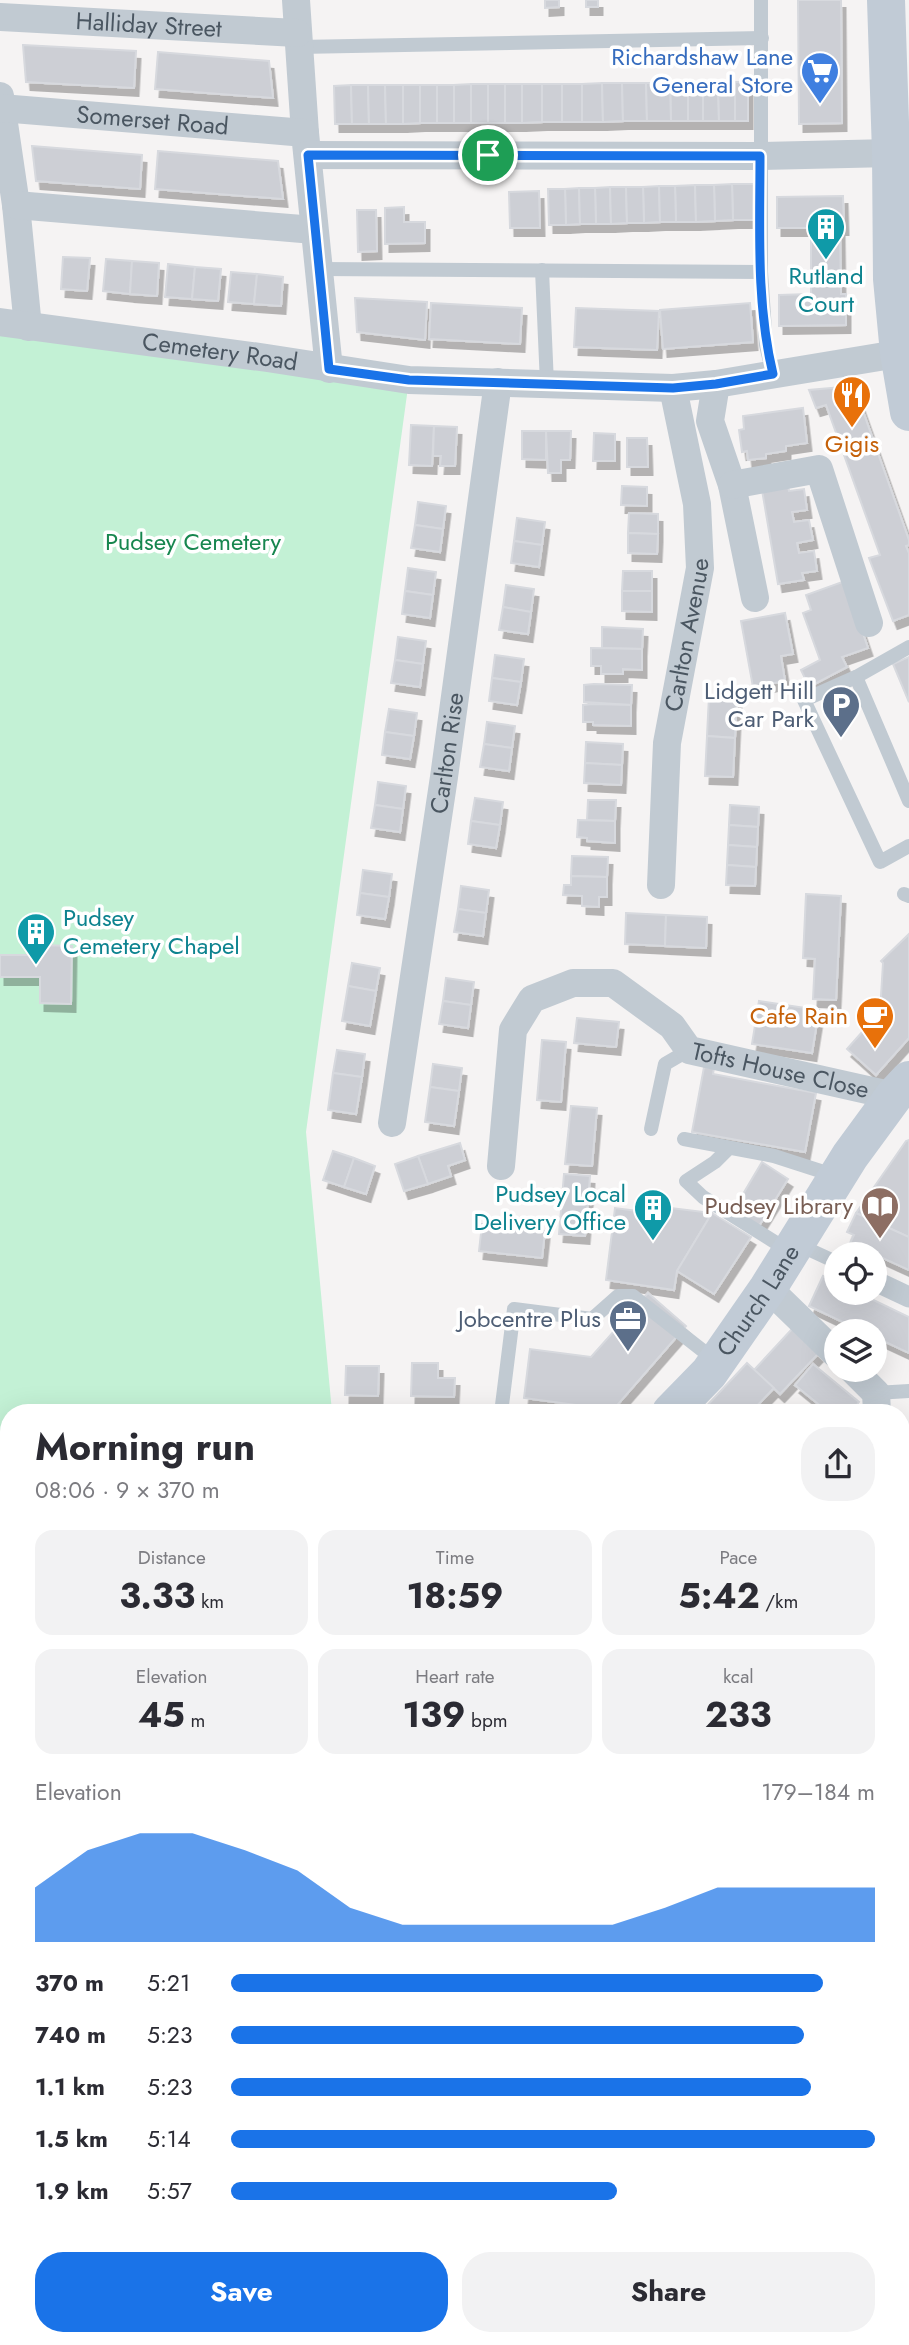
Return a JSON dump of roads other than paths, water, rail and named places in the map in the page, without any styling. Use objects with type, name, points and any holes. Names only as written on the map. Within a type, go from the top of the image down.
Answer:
[{"type":"main road","points":[[886,0],[892,279],[904,353],[909,412]]},
{"type":"main road","name":"Church Lane","points":[[679,1404],[717,1362],[768,1287],[837,1176],[897,1101]]},
{"type":"street","points":[[296,0],[314,230],[329,369]]},
{"type":"street","name":"Halliday Street","points":[[0,17],[298,40]]},
{"type":"street","points":[[1,102],[16,205],[28,327]]},
{"type":"street","name":"Somerset Road","points":[[1,102],[307,144],[760,156],[891,153]]},
{"type":"street","points":[[16,205],[314,230]]},
{"type":"street","name":"Cemetery Road","points":[[0,322],[409,380],[673,388],[716,384],[904,353]]},
{"type":"street","name":"Carlton Rise","points":[[392,1123],[444,777],[498,382]]},
{"type":"street","points":[[716,384],[710,421],[732,485],[755,598]]},
{"type":"street","name":"Carlton Avenue","points":[[661,885],[667,743],[699,568],[697,504],[673,388]]},
{"type":"street","points":[[732,485],[819,469],[869,623]]},
{"type":"street","name":"Tofts House Close","points":[[501,1166],[513,1030],[532,999],[573,983],[613,983],[672,1026],[689,1050],[897,1101]]},
{"type":"street","points":[[768,1287],[824,1342]]},
{"type":"street","points":[[887,1287],[909,1297]]},
{"type":"street","points":[[862,1382],[877,1403]]},
{"type":"lane","points":[[761,0],[761,272],[766,345],[773,374]]},
{"type":"lane","points":[[298,40],[762,38]]},
{"type":"lane","points":[[319,269],[761,272]]},
{"type":"lane","points":[[542,270],[547,384]]},
{"type":"lane","points":[[909,648],[856,677],[804,700],[880,862],[909,846]]},
{"type":"lane","points":[[856,677],[909,801]]},
{"type":"lane","points":[[651,1129],[665,1064],[689,1050]]},
{"type":"lane","points":[[684,1139],[774,1156],[837,1176]]},
{"type":"lane","points":[[729,1147],[715,1162],[686,1181],[703,1197],[792,1247],[824,1258]]},
{"type":"lane","points":[[502,1404],[514,1309],[592,1318],[618,1296],[633,1296],[717,1362]]},
{"type":"lane","points":[[877,1403],[909,1391]]},
{"type":"place","name":"Richardshaw Lane General Store","points":[[820,105]]},
{"type":"place","name":"Rutland Court","points":[[826,261]]},
{"type":"place","name":"Gigis","points":[[852,429]]},
{"type":"place","name":"Lidgett Hill Car Park","points":[[841,739]]},
{"type":"place","name":"Pudsey Cemetery Chapel","points":[[36,966]]},
{"type":"place","name":"Cafe Rain","points":[[875,1050]]},
{"type":"place","name":"Pudsey Library","points":[[880,1240]]},
{"type":"place","name":"Pudsey Local Delivery Office","points":[[653,1242]]},
{"type":"place","name":"Jobcentre Plus","points":[[628,1353]]},
{"type":"park label","name":"Pudsey Cemetery","points":[[193,542]]}]
